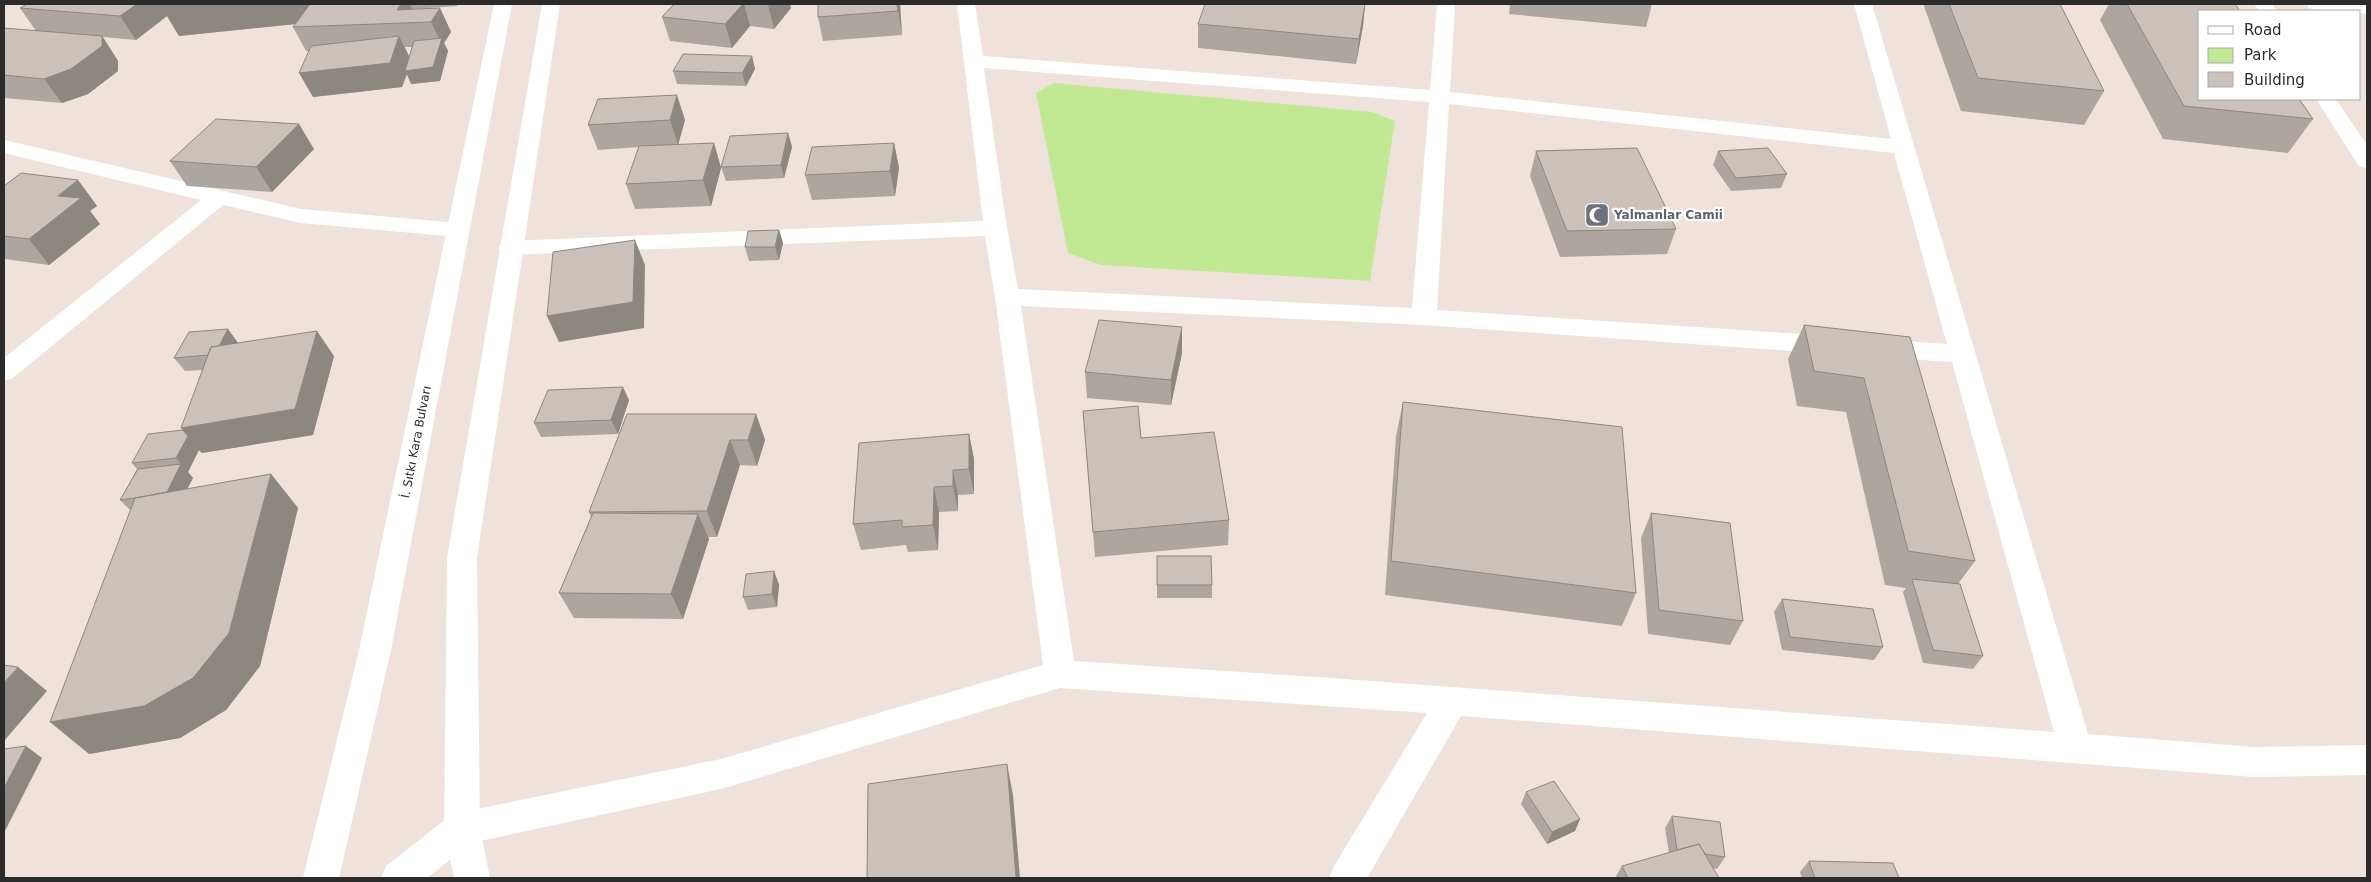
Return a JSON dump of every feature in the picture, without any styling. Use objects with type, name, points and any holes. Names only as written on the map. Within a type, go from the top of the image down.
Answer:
[{"type":"street","name":"İ. Sıtkı Kara Bulvarı","points":[[321,878],[375,650],[503,4]]},
{"type":"street","points":[[472,878],[462,828],[462,558],[510,248],[551,4]]},
{"type":"street","points":[[966,4],[995,228],[1007,297],[1060,674]]},
{"type":"street","points":[[1424,317],[1446,4]]},
{"type":"street","points":[[1863,4],[2075,748]]},
{"type":"street","points":[[2316,4],[2367,8]]},
{"type":"street","points":[[974,61],[1439,97],[1903,147]]},
{"type":"street","points":[[2327,100],[2367,161]]},
{"type":"street","points":[[4,147],[301,216],[458,230]]},
{"type":"street","points":[[4,372],[218,197]]},
{"type":"street","points":[[510,248],[995,228]]},
{"type":"street","points":[[1007,297],[1424,317],[1962,354]]},
{"type":"street","points":[[399,878],[462,828],[721,774],[1060,674],[1452,701],[2254,762],[2367,760]]},
{"type":"street","points":[[1347,878],[1452,701]]},
{"type":"green space","points":[[1054,83],[1372,112],[1395,121],[1370,281],[1101,265],[1068,253],[1036,93]]},
{"type":"building","points":[[27,4],[137,4],[120,16],[20,8]]},
{"type":"building","points":[[310,4],[401,4],[397,10],[440,8],[431,22],[293,27]]},
{"type":"building","points":[[674,4],[743,4],[725,24],[662,17]]},
{"type":"building","points":[[818,4],[897,4],[898,11],[818,17]]},
{"type":"building","points":[[1205,4],[1365,4],[1359,39],[1198,24]]},
{"type":"building","points":[[1949,4],[2060,4],[2104,91],[1978,78]]},
{"type":"building","points":[[2127,4],[2235,4],[2239,10],[2198,10],[2198,100],[2300,100],[2313,119],[2184,106]]},
{"type":"building","points":[[4,28],[102,36],[102,46],[71,69],[44,79],[4,75]]},
{"type":"building","points":[[399,36],[390,63],[299,73],[311,46]]},
{"type":"building","points":[[442,38],[433,67],[405,71],[414,41]]},
{"type":"building","points":[[683,54],[752,56],[742,73],[673,71]]},
{"type":"building","points":[[677,95],[670,120],[588,125],[598,99]]},
{"type":"building","points":[[216,119],[299,124],[256,167],[170,161]]},
{"type":"building","points":[[788,133],[781,165],[721,167],[730,136]]},
{"type":"building","points":[[714,143],[703,180],[626,184],[639,146]]},
{"type":"building","points":[[894,143],[890,171],[805,175],[812,147]]},
{"type":"building","points":[[1637,148],[1676,229],[1567,231],[1536,151]]},
{"type":"building","points":[[1768,148],[1787,174],[1736,178],[1718,151]]},
{"type":"building","points":[[21,173],[78,180],[58,196],[81,198],[29,239],[4,236],[4,186]]},
{"type":"building","points":[[779,230],[775,247],[745,247],[748,231]]},
{"type":"building","points":[[635,240],[633,302],[547,316],[553,252]]},
{"type":"building","points":[[1099,320],[1182,327],[1171,380],[1085,372]]},
{"type":"building","points":[[1804,325],[1910,337],[1975,561],[1908,551],[1864,378],[1814,371]]},
{"type":"building","points":[[228,329],[219,346],[211,347],[208,355],[174,358],[189,332]]},
{"type":"building","points":[[317,331],[295,409],[181,428],[211,347]]},
{"type":"building","points":[[623,387],[611,420],[534,423],[548,390]]},
{"type":"building","points":[[1403,402],[1622,427],[1636,593],[1391,561]]},
{"type":"building","points":[[1138,406],[1141,438],[1214,432],[1229,520],[1093,532],[1083,411]]},
{"type":"building","points":[[627,414],[756,414],[748,440],[730,440],[707,511],[589,512]]},
{"type":"building","points":[[183,430],[188,436],[176,458],[132,463],[148,434]]},
{"type":"building","points":[[969,434],[969,469],[953,470],[953,486],[934,487],[933,525],[902,527],[902,520],[853,524],[859,443]]},
{"type":"building","points":[[181,464],[167,492],[120,500],[138,469]]},
{"type":"building","points":[[271,474],[229,633],[193,678],[144,706],[50,722],[135,498]]},
{"type":"building","points":[[593,513],[698,514],[671,594],[559,593]]},
{"type":"building","points":[[1651,513],[1730,523],[1743,621],[1659,610]]},
{"type":"building","points":[[1157,556],[1211,556],[1212,585],[1157,585]]},
{"type":"building","points":[[774,571],[772,594],[743,597],[746,574]]},
{"type":"building","points":[[1912,579],[1960,584],[1983,656],[1933,650]]},
{"type":"building","points":[[1782,599],[1873,609],[1883,647],[1790,637]]},
{"type":"building","points":[[4,665],[18,667],[4,683]]},
{"type":"building","points":[[26,746],[4,788],[4,749]]},
{"type":"building","points":[[1007,764],[1016,878],[867,878],[868,784]]},
{"type":"building","points":[[1554,781],[1580,819],[1552,832],[1526,792]]},
{"type":"building","points":[[1672,816],[1720,822],[1725,857],[1705,854],[1699,844],[1677,850]]},
{"type":"building","points":[[1699,844],[1719,878],[1628,878],[1622,866]]},
{"type":"building","points":[[1809,861],[1893,863],[1899,878],[1815,878]]},
{"type":"place","name":"Yalmanlar Camii","points":[[1597,215]]}]
